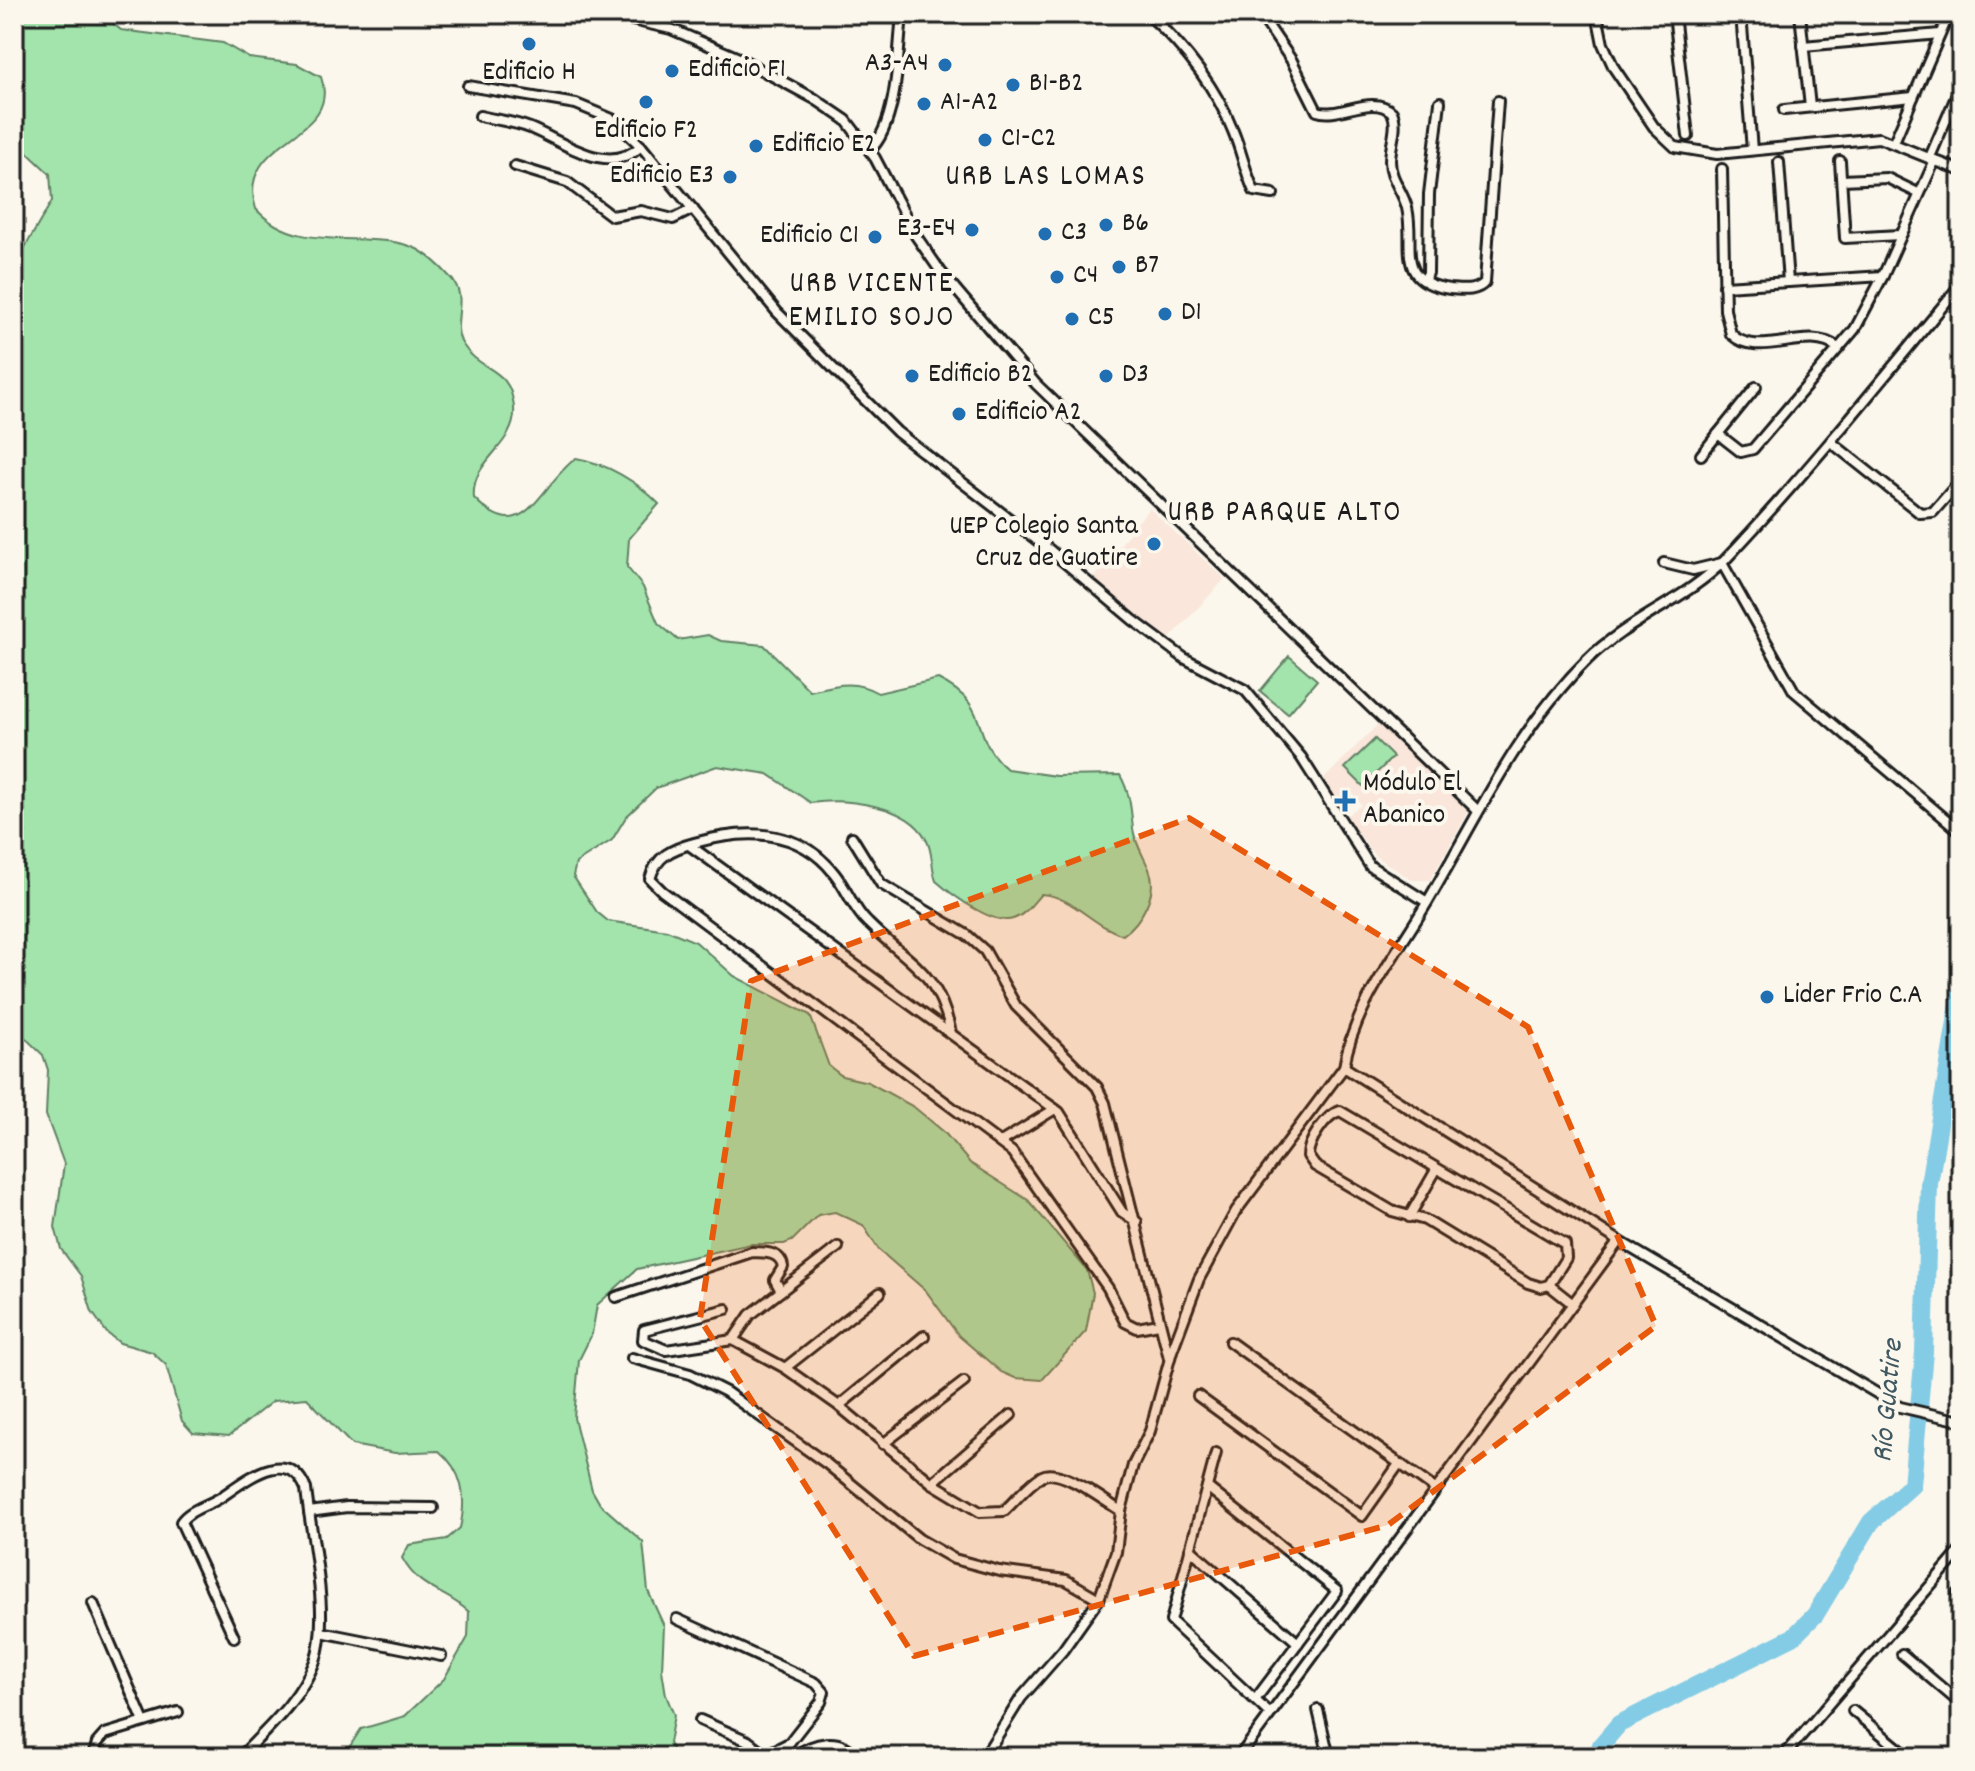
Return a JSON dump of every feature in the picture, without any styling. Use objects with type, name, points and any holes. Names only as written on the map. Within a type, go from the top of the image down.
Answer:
[{"type":"street","points":[[519,14],[628,19],[671,29],[741,59],[815,99],[846,120],[870,150],[916,236],[941,272],[1036,384],[1476,809]]},
{"type":"street","points":[[870,150],[880,138],[887,121],[902,14]]},
{"type":"street","points":[[1148,14],[1184,50],[1216,95],[1233,131],[1254,191],[1273,194]]},
{"type":"street","points":[[1260,14],[1292,61],[1317,111],[1327,113],[1377,105],[1392,112],[1396,124],[1390,164],[1408,212],[1409,261],[1434,287],[1463,290],[1479,288],[1485,282],[1498,101]]},
{"type":"street","points":[[1597,14],[1603,44],[1614,68],[1664,138],[1675,147],[1704,153],[1872,138],[1894,142],[1961,171]]},
{"type":"street","points":[[1674,14],[1688,136]]},
{"type":"street","points":[[1741,14],[1752,150]]},
{"type":"street","points":[[1800,14],[1810,107]]},
{"type":"street","points":[[1894,142],[1949,14]]},
{"type":"street","points":[[1803,46],[1940,34]]},
{"type":"street","points":[[468,86],[576,104],[612,119],[641,146],[777,312],[897,432],[1184,658],[1245,690],[1301,757],[1370,866],[1427,902]]},
{"type":"street","points":[[1718,434],[1741,452],[1751,451],[1864,317],[1960,88]]},
{"type":"street","points":[[1784,110],[1913,97]]},
{"type":"street","points":[[1424,280],[1428,273],[1429,194],[1440,102]]},
{"type":"street","points":[[480,116],[533,129],[568,148],[612,158],[628,157],[641,146]]},
{"type":"street","points":[[1840,161],[1845,238],[1900,235]]},
{"type":"street","points":[[1779,162],[1788,282]]},
{"type":"street","points":[[515,166],[567,182],[612,216],[641,211],[673,219],[693,209]]},
{"type":"street","points":[[1722,169],[1727,326],[1740,342],[1814,339],[1838,348]]},
{"type":"street","points":[[1842,180],[1887,178],[1918,193]]},
{"type":"street","points":[[1724,286],[1883,276]]},
{"type":"street","points":[[984,1757],[1021,1698],[1063,1650],[1099,1599],[1116,1552],[1121,1511],[1133,1465],[1150,1431],[1199,1279],[1236,1211],[1344,1067],[1348,1040],[1476,809],[1544,706],[1588,659],[1722,563],[1831,442],[1961,284]]},
{"type":"street","points":[[1701,455],[1756,387]]},
{"type":"street","points":[[1831,442],[1920,513],[1933,512],[1961,480]]},
{"type":"street","points":[[1664,563],[1693,570],[1722,563]]},
{"type":"street","points":[[1722,563],[1794,691],[1961,832]]},
{"type":"street","points":[[951,1033],[944,1001],[933,982],[858,913],[823,859],[774,835],[734,832],[664,854],[653,867],[650,879],[662,891],[1001,1142],[1012,1152],[1108,1288],[1125,1322],[1137,1328],[1159,1324]]},
{"type":"street","points":[[852,837],[881,884],[967,935],[985,951],[1016,1006],[1030,1024],[1097,1087],[1105,1103],[1137,1222],[1170,1363]]},
{"type":"street","points":[[689,845],[1055,1109],[1122,1212],[1137,1222]]},
{"type":"street","points":[[1344,1067],[1619,1241],[1900,1407],[1961,1421]]},
{"type":"street","points":[[1001,1142],[1055,1109]]},
{"type":"street","points":[[1340,1111],[1436,1170],[1565,1244],[1566,1258],[1549,1285],[1541,1287],[1528,1283],[1425,1220],[1392,1211],[1315,1166],[1308,1156],[1309,1147],[1330,1115],[1340,1111]]},
{"type":"street","points":[[1409,1217],[1436,1170]]},
{"type":"street","points":[[1239,1757],[1619,1241]]},
{"type":"street","points":[[733,1340],[750,1315],[838,1247]]},
{"type":"street","points":[[616,1297],[752,1252],[776,1255],[782,1260],[783,1267],[775,1280],[781,1291]]},
{"type":"street","points":[[1549,1285],[1573,1304]]},
{"type":"street","points":[[785,1368],[880,1293]]},
{"type":"street","points":[[726,1309],[644,1330],[643,1340],[666,1350],[733,1340],[785,1368],[839,1406],[932,1483],[980,1512],[1004,1511],[1041,1477],[1057,1473],[1121,1511]]},
{"type":"street","points":[[839,1406],[924,1336]]},
{"type":"street","points":[[1230,1342],[1435,1489]]},
{"type":"street","points":[[632,1358],[690,1374],[726,1392],[827,1464],[919,1539],[954,1559],[999,1571],[1066,1580],[1099,1599]]},
{"type":"street","points":[[883,1444],[964,1382]]},
{"type":"street","points":[[1198,1396],[1362,1516],[1399,1464]]},
{"type":"street","points":[[932,1483],[1011,1415]]},
{"type":"street","points":[[1216,1453],[1171,1621],[1270,1714]]},
{"type":"street","points":[[234,1637],[182,1530],[183,1519],[269,1467],[284,1469],[300,1479],[306,1489],[321,1632],[315,1660],[301,1687],[278,1720],[240,1757]]},
{"type":"street","points":[[1207,1487],[1337,1591],[1255,1700]]},
{"type":"street","points":[[309,1512],[347,1507],[433,1508]]},
{"type":"street","points":[[1190,1549],[1298,1643]]},
{"type":"street","points":[[1783,1757],[1961,1550]]},
{"type":"street","points":[[93,1603],[144,1722]]},
{"type":"street","points":[[677,1619],[821,1687],[824,1696],[789,1743],[762,1755],[748,1741],[700,1720]]},
{"type":"street","points":[[321,1632],[441,1656]]},
{"type":"street","points":[[1902,1654],[1961,1704]]},
{"type":"street","points":[[1318,1710],[1329,1757]]},
{"type":"street","points":[[1853,1711],[1909,1757]]},
{"type":"street","points":[[93,1757],[102,1736],[178,1712]]},
{"type":"street","points":[[794,1757],[812,1746],[831,1743],[843,1745],[856,1757]]},
{"type":"highlighted area","points":[[1189,818],[1528,1027],[1656,1326],[1388,1525],[914,1656],[700,1319],[751,981]]},
{"type":"shaded area","name":"UEP Colegio Santa Cruz de Guatire","points":[[1149,508],[1225,579],[1166,642],[1092,581]]},
{"type":"shaded area","points":[[1379,723],[1469,811],[1430,880],[1412,880],[1375,856],[1346,816],[1361,805],[1351,791],[1335,800],[1323,780]]},
{"type":"green space","points":[[14,14],[101,14],[121,30],[223,43],[249,58],[297,64],[321,77],[324,98],[317,114],[260,167],[253,185],[256,209],[273,224],[313,237],[378,240],[417,249],[450,277],[459,293],[458,328],[463,345],[478,361],[501,377],[512,394],[513,421],[502,443],[479,473],[475,485],[474,498],[491,512],[506,518],[518,516],[540,498],[576,458],[610,469],[641,488],[659,504],[629,539],[627,567],[643,587],[658,623],[678,640],[708,635],[721,641],[764,645],[810,691],[853,685],[878,693],[938,679],[967,700],[987,745],[1007,769],[1056,776],[1120,775],[1126,788],[1134,834],[1149,869],[1152,887],[1142,914],[1123,935],[1063,900],[1041,894],[1017,917],[1005,920],[995,918],[962,901],[936,881],[926,839],[905,818],[857,803],[811,803],[768,774],[717,766],[656,788],[626,817],[612,840],[576,863],[573,876],[597,912],[608,921],[667,930],[696,942],[734,976],[810,1015],[829,1066],[842,1076],[868,1082],[914,1107],[944,1132],[970,1163],[1028,1200],[1087,1270],[1093,1293],[1086,1331],[1042,1380],[1015,1378],[1001,1372],[959,1336],[926,1291],[879,1250],[863,1225],[835,1212],[818,1215],[792,1241],[784,1244],[751,1244],[637,1269],[597,1305],[592,1334],[579,1360],[574,1418],[592,1490],[600,1504],[643,1542],[648,1591],[664,1626],[662,1670],[666,1695],[674,1715],[669,1743],[676,1757],[343,1757],[361,1729],[405,1716],[444,1679],[468,1637],[469,1612],[425,1584],[402,1558],[409,1545],[447,1539],[460,1528],[463,1495],[458,1476],[439,1451],[395,1453],[352,1445],[307,1398],[273,1401],[229,1436],[193,1433],[182,1421],[166,1365],[152,1352],[120,1343],[107,1333],[92,1312],[81,1276],[61,1249],[55,1227],[64,1164],[46,1115],[48,1070],[43,1055],[14,1027],[14,865],[24,845],[25,826],[14,786],[14,266],[52,201],[50,174],[14,140]]},
{"type":"green space","points":[[1289,656],[1317,680],[1288,714],[1260,691]]},
{"type":"green space","points":[[1375,739],[1393,757],[1363,786],[1345,768]]},
{"type":"waterway","name":"Río Guatire","points":[[1597,1757],[1601,1745],[1619,1724],[1793,1637],[1815,1615],[1871,1522],[1912,1485],[1924,1352],[1929,1184],[1961,992]]},
{"type":"place","name":"Edificio H","points":[[529,44]]},
{"type":"place","name":"A3-A4","points":[[945,65]]},
{"type":"place","name":"Edificio F1","points":[[672,71]]},
{"type":"place","name":"B1-B2","points":[[1013,85]]},
{"type":"place","name":"Edificio F2","points":[[646,102]]},
{"type":"place","name":"A1-A2","points":[[924,104]]},
{"type":"place","name":"C1-C2","points":[[985,140]]},
{"type":"place","name":"Edificio E2","points":[[756,146]]},
{"type":"place","name":"Edificio E3","points":[[730,177]]},
{"type":"place","name":"B6","points":[[1106,225]]},
{"type":"place","name":"E3-E4","points":[[972,230]]},
{"type":"place","name":"C3","points":[[1045,234]]},
{"type":"place","name":"Edificio C1","points":[[875,237]]},
{"type":"place","name":"B7","points":[[1119,267]]},
{"type":"place","name":"C4","points":[[1057,277]]},
{"type":"place","name":"D1","points":[[1165,314]]},
{"type":"place","name":"C5","points":[[1072,319]]},
{"type":"place","name":"Edificio B2","points":[[912,376]]},
{"type":"place","name":"D3","points":[[1106,376]]},
{"type":"place","name":"Edificio A2","points":[[959,414]]},
{"type":"place","name":"UEP Colegio Santa Cruz de Guatire","points":[[1154,544]]},
{"type":"place","name":"Módulo El Abanico","points":[[1345,801]]},
{"type":"place","name":"Lider Frio C.A","points":[[1767,997]]},
{"type":"district","name":"URB LAS LOMAS","points":[[1046,178]]},
{"type":"district","name":"URB VICENTE EMILIO SOJO","points":[[872,302]]},
{"type":"district","name":"URB PARQUE ALTO","points":[[1285,514]]}]
